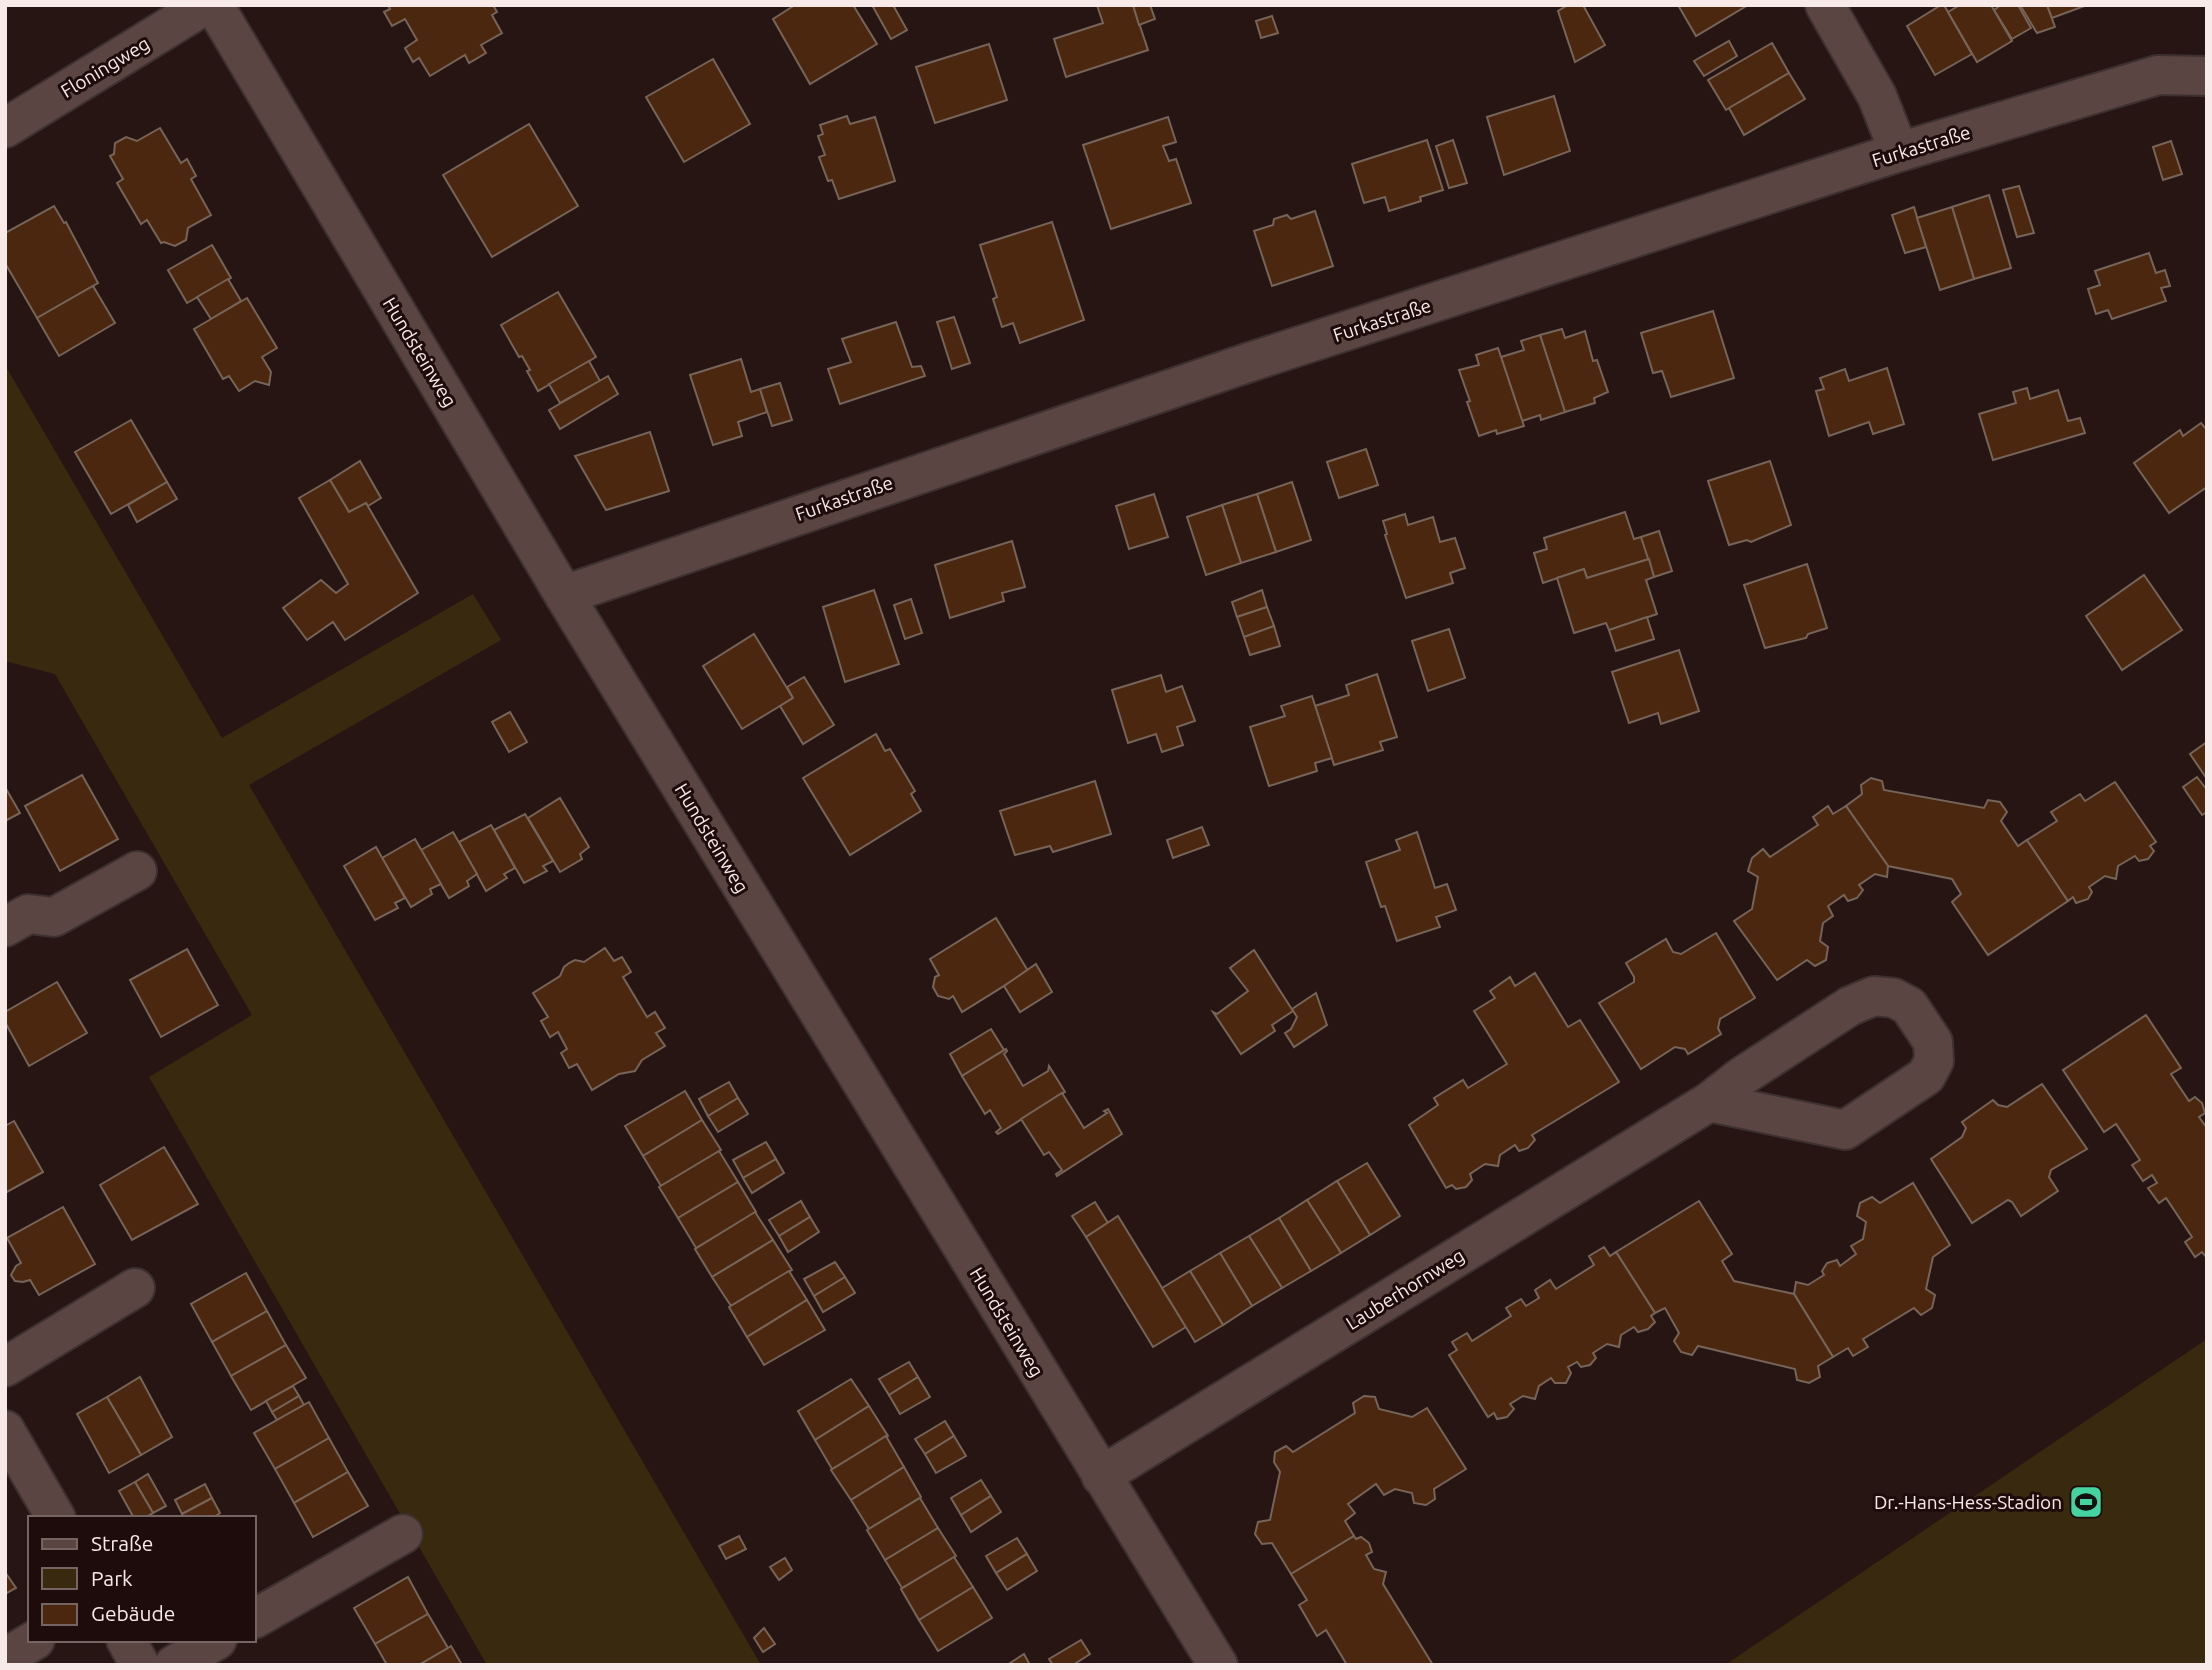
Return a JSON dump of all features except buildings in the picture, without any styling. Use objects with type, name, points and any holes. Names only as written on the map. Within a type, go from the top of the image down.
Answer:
[{"type":"street","name":"Floningweg","points":[[5,128],[205,5]]},
{"type":"street","name":"Hundsteinweg","points":[[214,5],[564,594],[1218,1665]]},
{"type":"street","points":[[1825,5],[1877,96],[1899,152]]},
{"type":"street","name":"Furkastraße","points":[[564,594],[1253,361],[1899,152],[2158,75],[2207,76]]},
{"type":"street","points":[[5,927],[28,914],[54,917],[137,871]]},
{"type":"street","name":"Lauberhornweg","points":[[1101,1476],[1709,1102],[1741,1077],[1850,1006],[1874,996],[1894,998],[1909,1006],[1933,1042],[1934,1061],[1926,1076],[1846,1130],[1709,1102]]},
{"type":"street","points":[[5,1367],[135,1288]]},
{"type":"street","points":[[5,1430],[55,1516]]},
{"type":"street","points":[[256,1618],[403,1534]]},
{"type":"street","points":[[5,1658],[32,1642]]},
{"type":"street","points":[[127,1642],[140,1665]]},
{"type":"street","points":[[174,1665],[214,1642]]},
{"type":"green space","points":[[5,365],[222,738],[473,594],[501,640],[249,785],[761,1665],[487,1665],[149,1077],[252,1015],[55,674],[5,661]]},
{"type":"green space","name":"Dr.-Hans-Hess-Stadion","points":[[2207,1339],[2207,1665],[1725,1665]]},
{"type":"place","name":"Dr.-Hans-Hess-Stadion","points":[[2086,1502]]}]
